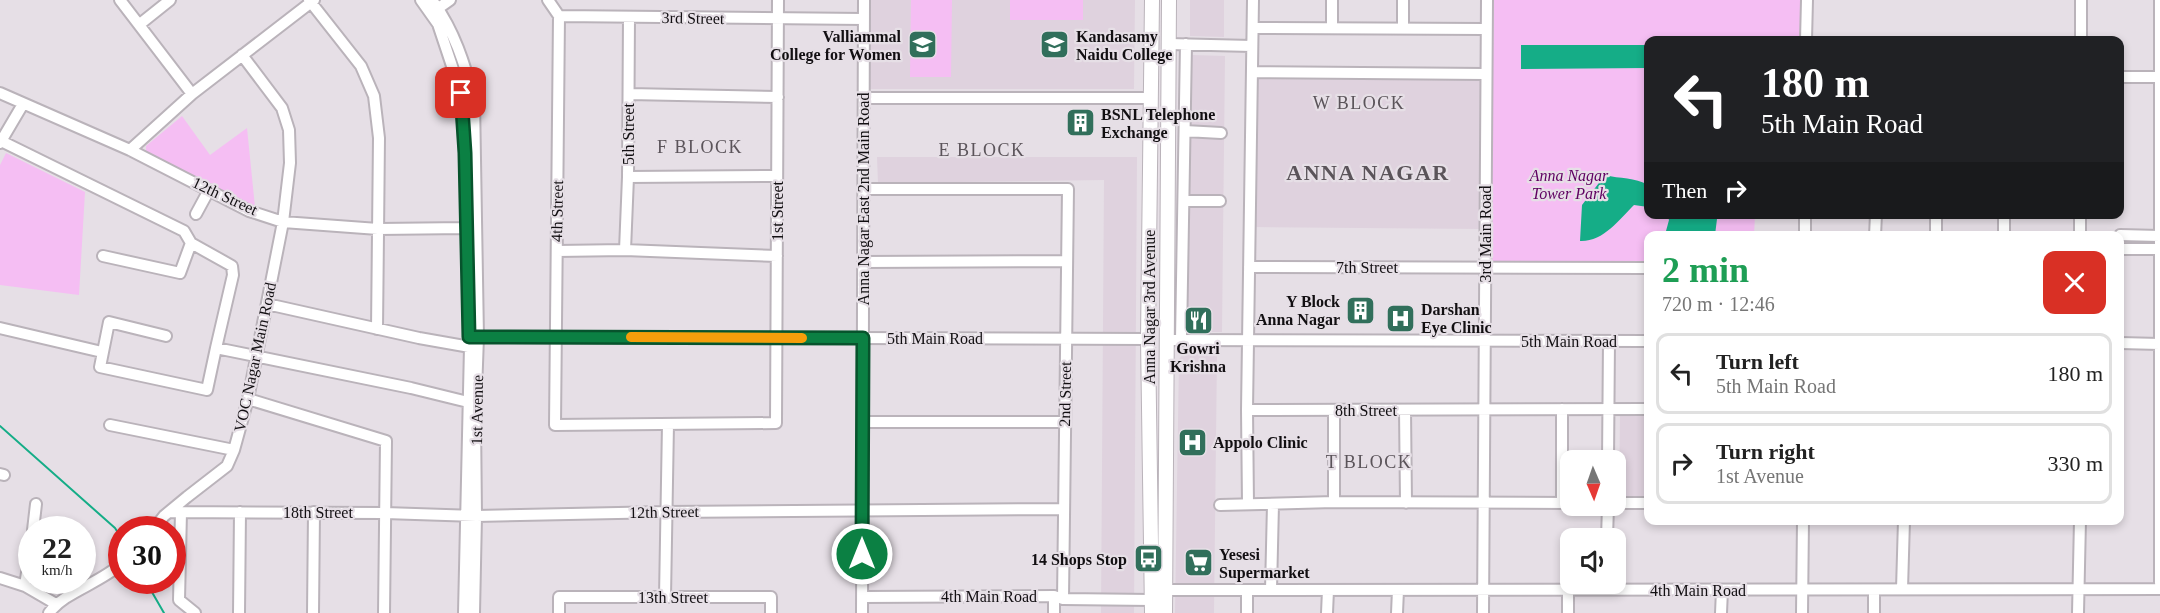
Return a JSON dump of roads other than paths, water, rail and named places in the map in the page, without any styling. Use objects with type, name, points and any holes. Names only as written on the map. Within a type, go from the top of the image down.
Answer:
[{"type":"main road","name":"Anna Nagar 3rd Avenue","points":[[1152,0],[1148,339],[1152,606]]},
{"type":"main road","name":"Anna Nagar 3rd Avenue","points":[[1165,613],[1169,0]]},
{"type":"street","points":[[120,0],[192,94]]},
{"type":"street","points":[[140,24],[170,0]]},
{"type":"street","name":"1st Avenue","points":[[421,0],[434,7],[450,27],[466,68],[474,100],[472,340],[468,402],[474,613]]},
{"type":"street","points":[[434,7],[450,0]]},
{"type":"street","points":[[548,0],[559,16]]},
{"type":"street","name":"1st Street","points":[[668,424],[776,423],[778,0]]},
{"type":"street","name":"Anna Nagar East 2nd Main Road","points":[[862,613],[864,0]]},
{"type":"street","points":[[1248,504],[1247,410],[1253,0]]},
{"type":"street","points":[[1332,0],[1332,28]]},
{"type":"street","points":[[1403,0],[1403,28]]},
{"type":"street","name":"3rd Main Road","points":[[1483,613],[1485,29],[1487,0]]},
{"type":"street","points":[[1806,36],[1807,0]]},
{"type":"street","points":[[2081,0],[2081,36]]},
{"type":"street","points":[[2160,0],[2160,583]]},
{"type":"street","points":[[130,150],[192,94],[311,1],[361,66],[374,96],[379,138],[377,329]]},
{"type":"street","name":"1st Avenue","points":[[434,7],[461,93],[465,153],[466,228],[475,419],[464,613]]},
{"type":"street","name":"3rd Street","points":[[559,16],[864,20]]},
{"type":"street","name":"4th Street","points":[[559,16],[555,425],[668,424]]},
{"type":"street","name":"5th Street","points":[[625,250],[629,17]]},
{"type":"street","points":[[1253,28],[1485,29]]},
{"type":"street","points":[[1169,44],[1252,46]]},
{"type":"street","points":[[1181,339],[1186,44]]},
{"type":"street","name":"VOC Nagar Main Road","points":[[170,516],[227,466],[234,450],[248,399],[283,222],[290,163],[289,130],[282,108],[242,55]]},
{"type":"street","points":[[1252,72],[1485,74]]},
{"type":"street","points":[[2124,77],[2159,77]]},
{"type":"street","name":"12th Street","points":[[0,93],[130,150],[249,211],[283,222],[378,230],[466,228]]},
{"type":"street","points":[[629,94],[778,97]]},
{"type":"street","points":[[864,98],[1151,98]]},
{"type":"street","points":[[23,104],[0,142],[184,231],[191,243],[227,263],[234,270],[207,390],[100,368],[109,322],[166,336]]},
{"type":"street","points":[[1185,131],[1221,133]]},
{"type":"street","points":[[628,177],[777,176]]},
{"type":"street","name":"2nd Street","points":[[863,189],[1068,189],[1064,508],[1059,597]]},
{"type":"street","points":[[196,214],[209,190]]},
{"type":"street","points":[[1184,201],[1220,201]]},
{"type":"street","points":[[2124,235],[2160,236]]},
{"type":"street","points":[[103,256],[180,273],[191,243]]},
{"type":"street","points":[[2124,249],[2160,249]]},
{"type":"street","points":[[557,251],[625,250],[777,256]]},
{"type":"street","points":[[863,262],[1067,261]]},
{"type":"street","name":"7th Street","points":[[1250,267],[1644,268]]},
{"type":"street","name":"5th Main Road","points":[[267,304],[377,329],[472,340],[555,336],[1148,339]]},
{"type":"street","points":[[0,328],[102,352]]},
{"type":"street","name":"5th Main Road","points":[[1166,340],[1644,341]]},
{"type":"street","points":[[1608,450],[1609,341]]},
{"type":"street","points":[[2124,343],[2160,344]]},
{"type":"street","points":[[216,348],[468,402]]},
{"type":"street","points":[[248,399],[386,441],[384,613]]},
{"type":"street","points":[[1562,409],[1564,450]]},
{"type":"street","points":[[1484,410],[1644,409]]},
{"type":"street","name":"8th Street","points":[[1247,410],[1484,410]]},
{"type":"street","points":[[1334,410],[1334,502]]},
{"type":"street","points":[[1405,410],[1406,503]]},
{"type":"street","points":[[863,422],[1065,422]]},
{"type":"street","points":[[665,597],[668,424]]},
{"type":"street","points":[[110,425],[234,450]]},
{"type":"street","points":[[1220,505],[1334,502],[1560,503]]},
{"type":"street","points":[[1626,503],[1644,503]]},
{"type":"street","points":[[35,516],[36,504]]},
{"type":"street","points":[[1271,590],[1273,504]]},
{"type":"street","points":[[862,510],[1064,508]]},
{"type":"street","name":"12th Street","points":[[471,515],[862,510]]},
{"type":"street","points":[[175,512],[179,600],[195,613]]},
{"type":"street","name":"18th Street","points":[[175,512],[471,515]]},
{"type":"street","points":[[239,613],[240,512]]},
{"type":"street","points":[[313,613],[315,512]]},
{"type":"street","points":[[1802,613],[1803,525]]},
{"type":"street","points":[[1902,590],[1904,525]]},
{"type":"street","points":[[2078,613],[2080,525]]},
{"type":"street","points":[[35,594],[53,609],[108,575]]},
{"type":"street","points":[[0,578],[18,584]]},
{"type":"street","name":"4th Main Road","points":[[1626,588],[1722,590],[2160,589]]},
{"type":"street","name":"4th Main Road","points":[[1165,590],[1560,590]]},
{"type":"street","points":[[1247,590],[1247,613]]},
{"type":"street","points":[[1327,613],[1328,590]]},
{"type":"street","points":[[1397,613],[1398,590]]},
{"type":"street","points":[[1721,613],[1722,590]]},
{"type":"street","points":[[1874,590],[1874,613]]},
{"type":"street","points":[[1568,594],[1568,613]]},
{"type":"street","name":"13th Street","points":[[559,613],[560,597],[771,597],[771,613]]},
{"type":"street","name":"4th Main Road","points":[[862,597],[1059,597],[1152,606]]},
{"type":"street","points":[[1054,613],[1059,597]]},
{"type":"waterway","points":[[0,426],[108,522]]},
{"type":"waterway","points":[[153,594],[164,613]]},
{"type":"place","name":"Valliammal College for Women","points":[[922,45]]},
{"type":"place","name":"Kandasamy Naidu College","points":[[1055,45]]},
{"type":"place","name":"BSNL Telephone Exchange","points":[[1080,123]]},
{"type":"place","name":"Y Block Anna Nagar","points":[[1361,310]]},
{"type":"place","name":"Darshan Eye Clinic","points":[[1400,318]]},
{"type":"place","name":"Gowri Krishna","points":[[1198,320]]},
{"type":"place","name":"Appolo Clinic","points":[[1192,442]]},
{"type":"place","name":"14 Shops Stop","points":[[1148,559]]},
{"type":"place","name":"Yesesi Supermarket","points":[[1198,563]]},
{"type":"district","name":"W BLOCK","points":[[1359,103]]},
{"type":"district","name":"F BLOCK","points":[[700,147]]},
{"type":"district","name":"E BLOCK","points":[[982,150]]},
{"type":"district","name":"ANNA NAGAR","points":[[1368,172]]},
{"type":"district","name":"T BLOCK","points":[[1369,462]]},
{"type":"park label","name":"Anna Nagar Tower Park","points":[[1569,184]]}]
